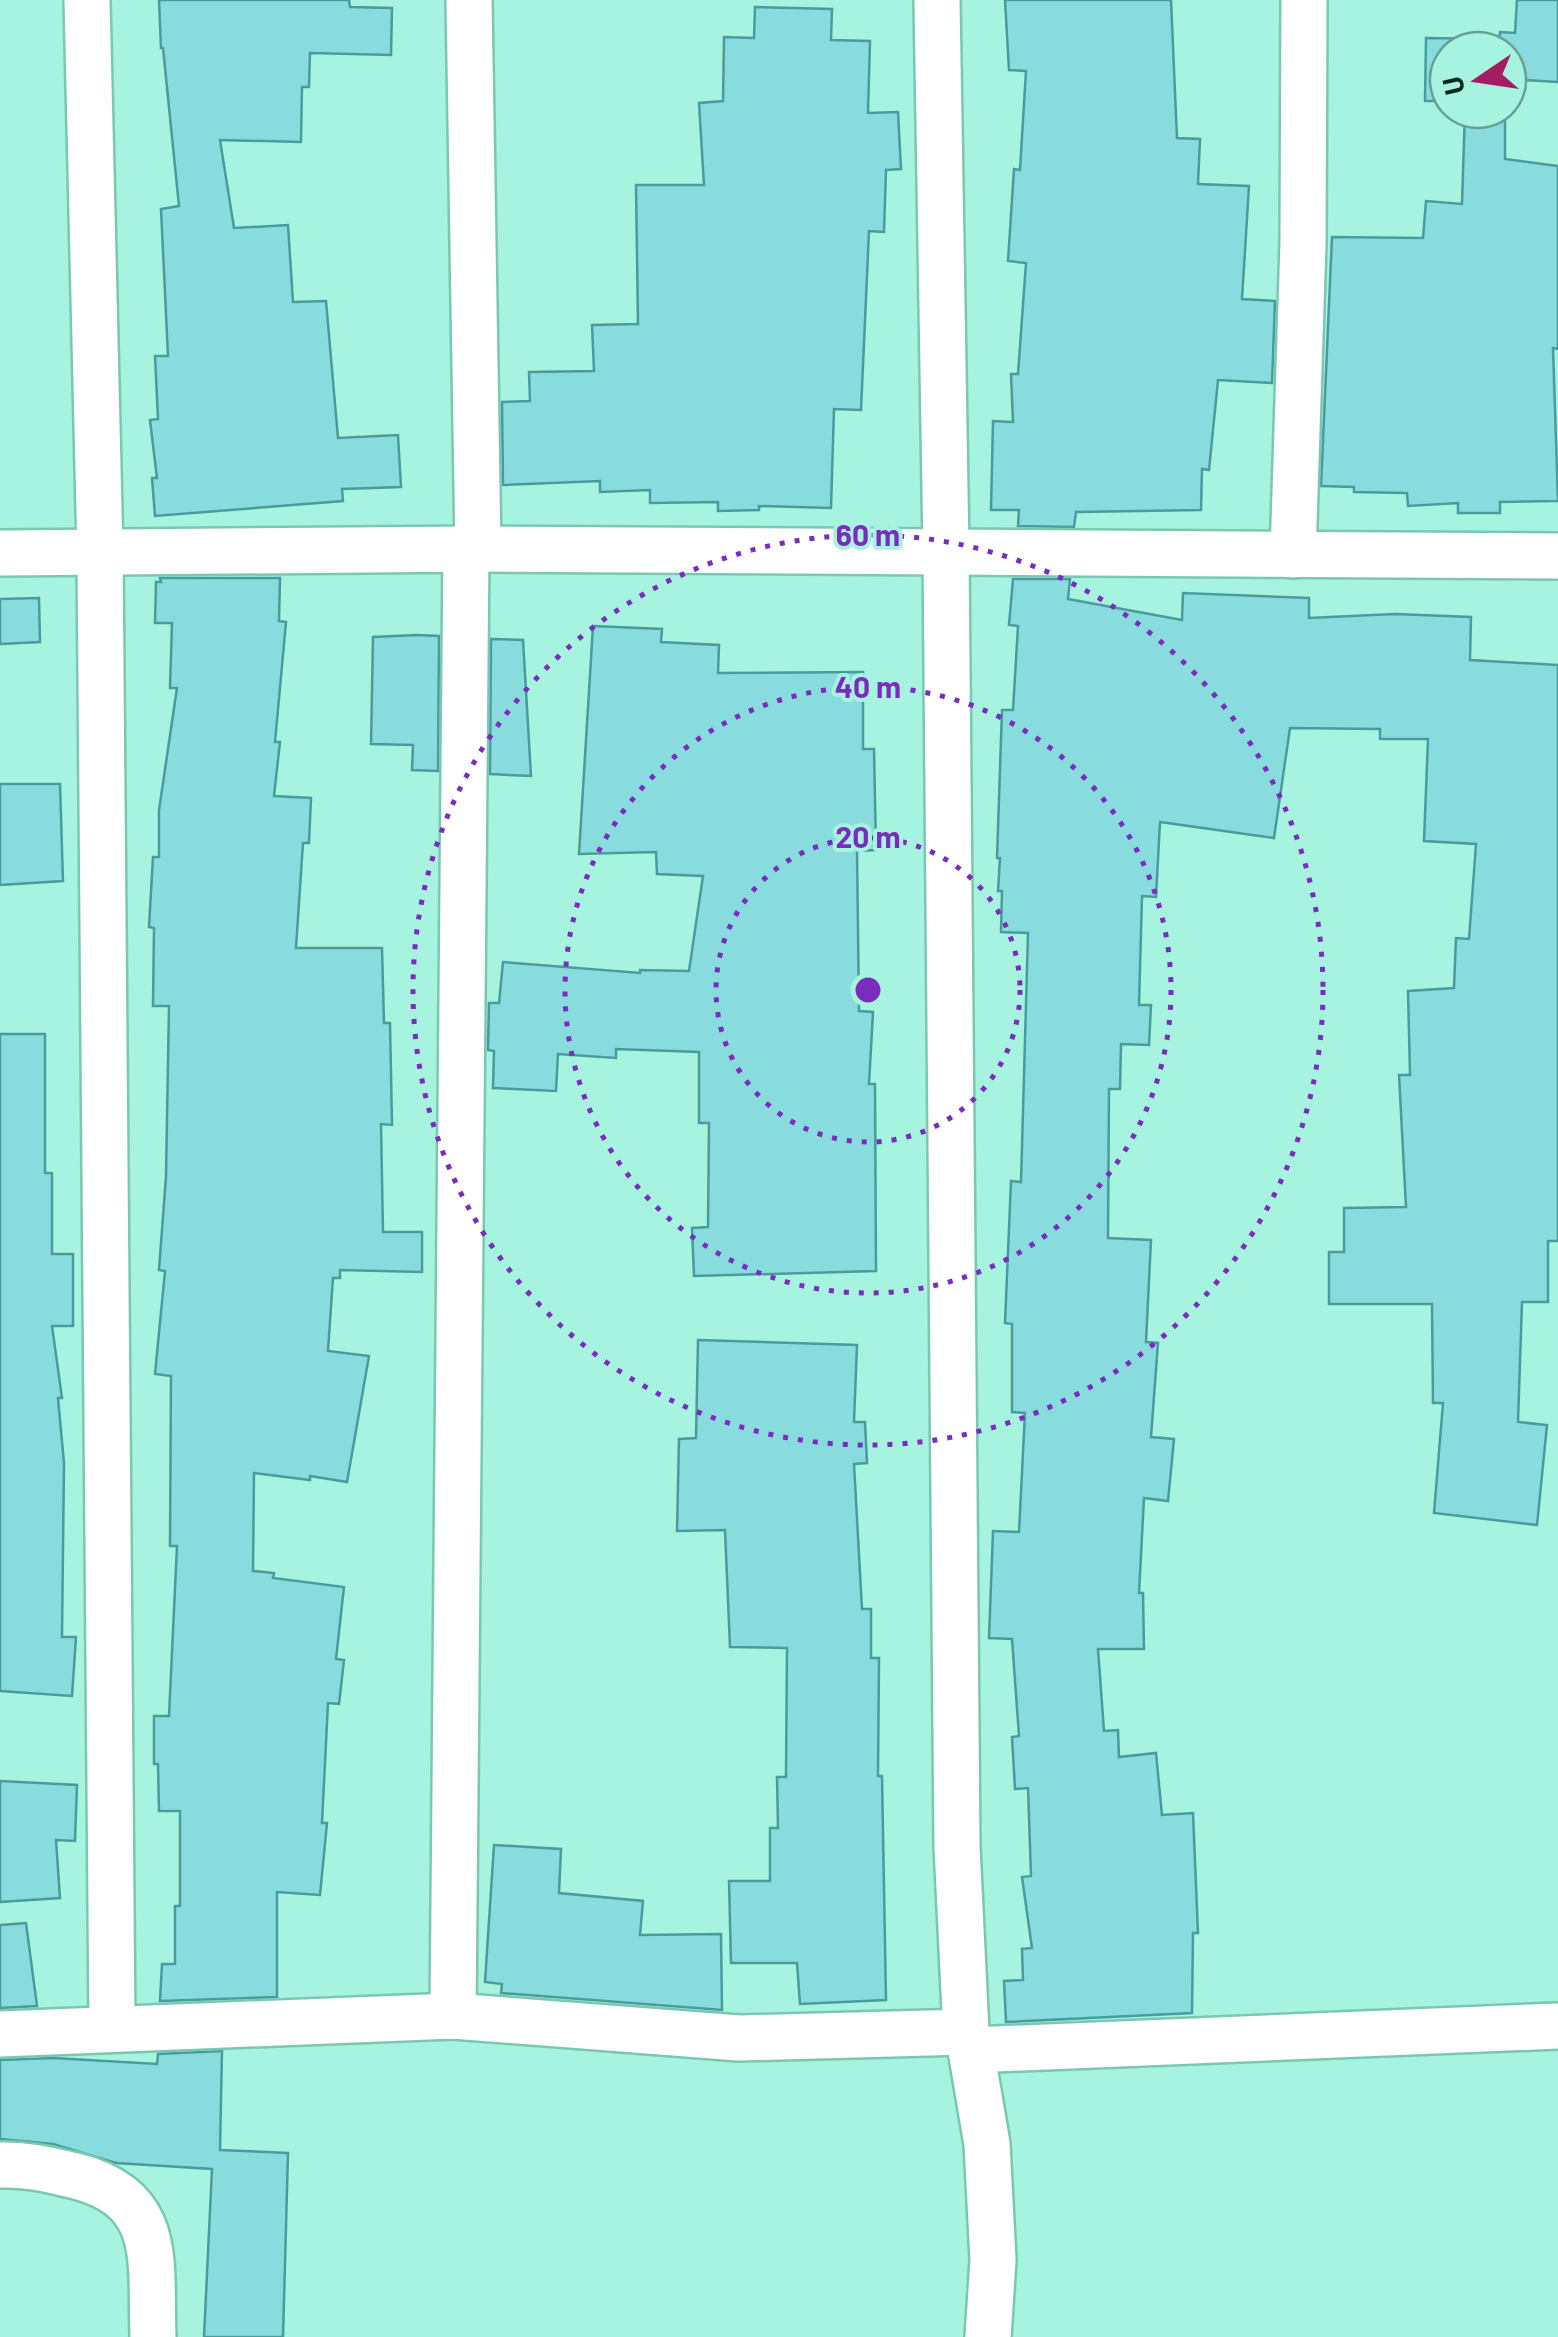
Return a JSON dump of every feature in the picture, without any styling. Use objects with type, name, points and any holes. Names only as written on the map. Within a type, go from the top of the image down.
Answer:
[{"type":"street","points":[[88,0],[100,553],[112,2029]]},
{"type":"street","points":[[453,2016],[472,549],[469,0]]},
{"type":"street","points":[[937,0],[946,551],[957,1847],[969,2041],[987,2144],[993,2260],[988,2337]]},
{"type":"street","points":[[1294,555],[1303,244],[1304,0]]},
{"type":"street","points":[[0,553],[472,549],[1558,556]]},
{"type":"street","points":[[0,2034],[453,2016],[739,2038],[969,2041],[1558,2026]]},
{"type":"street","points":[[0,2165],[26,2164],[103,2184],[134,2206],[149,2242],[153,2337]]},
{"type":"building","points":[[159,0],[349,0],[350,7],[392,8],[391,55],[310,53],[309,87],[302,87],[301,142],[220,140],[234,228],[288,225],[293,302],[326,301],[338,438],[398,435],[401,487],[342,489],[343,501],[155,516],[152,478],[157,478],[150,420],[158,419],[155,356],[168,356],[161,209],[179,206]]},
{"type":"building","points":[[1005,0],[1171,0],[1177,138],[1200,139],[1198,184],[1249,186],[1242,299],[1275,301],[1272,383],[1218,380],[1209,470],[1202,469],[1201,510],[1076,512],[1074,527],[1018,526],[1019,510],[991,510],[993,421],[1013,422],[1011,374],[1018,374],[1026,263],[1008,261],[1014,169],[1020,170],[1026,71],[1009,70]]},
{"type":"building","points":[[1517,0],[1558,0],[1558,82],[1528,80],[1528,30],[1515,30]]},
{"type":"building","points":[[755,7],[832,9],[831,40],[870,41],[868,113],[898,112],[901,169],[886,170],[884,232],[869,231],[861,410],[834,409],[831,508],[759,506],[759,510],[718,511],[718,502],[650,503],[650,490],[600,492],[600,481],[503,485],[502,402],[530,401],[529,372],[594,371],[592,325],[638,324],[636,185],[704,185],[699,103],[723,101],[724,37],[754,38]]},
{"type":"building","points":[[1428,38],[1428,101],[1425,101]]},
{"type":"building","points":[[1464,130],[1505,130],[1505,159],[1558,166],[1558,349],[1553,348],[1558,501],[1500,502],[1500,513],[1458,513],[1458,503],[1408,506],[1407,493],[1354,492],[1354,487],[1321,486],[1332,237],[1423,238],[1426,201],[1462,204]]},
{"type":"building","points":[[160,578],[280,578],[279,621],[286,622],[274,796],[311,798],[309,843],[303,843],[296,948],[382,948],[384,1023],[390,1023],[392,1125],[381,1124],[383,1232],[422,1232],[422,1272],[340,1270],[340,1278],[333,1278],[328,1351],[369,1356],[347,1482],[254,1473],[253,1571],[274,1573],[273,1578],[344,1587],[336,1659],[344,1660],[339,1704],[328,1703],[322,1823],[327,1823],[320,1895],[277,1892],[277,1997],[160,2001],[162,1964],[175,1964],[175,1906],[180,1906],[180,1811],[159,1811],[158,1764],[154,1764],[154,1716],[169,1716],[177,1546],[170,1546],[171,1376],[155,1374],[165,1271],[159,1270],[166,1176],[169,1006],[153,1006],[154,928],[149,927],[153,857],[159,857],[159,810],[177,688],[170,688],[172,623],[155,623],[156,582],[161,582]]},
{"type":"building","points":[[1013,579],[1070,579],[1068,599],[1182,620],[1183,593],[1309,598],[1309,618],[1395,614],[1471,617],[1470,660],[1558,665],[1558,1241],[1548,1241],[1548,1302],[1522,1302],[1518,1422],[1547,1425],[1537,1525],[1434,1513],[1443,1403],[1433,1403],[1432,1304],[1329,1304],[1329,1252],[1344,1252],[1344,1208],[1406,1207],[1399,1075],[1410,1075],[1408,991],[1454,988],[1456,938],[1469,939],[1476,844],[1424,841],[1428,739],[1380,739],[1380,729],[1290,728],[1274,838],[1160,822],[1156,897],[1142,896],[1139,1005],[1151,1005],[1149,1045],[1121,1044],[1120,1089],[1109,1089],[1108,1238],[1151,1240],[1146,1342],[1158,1343],[1151,1437],[1174,1439],[1168,1501],[1144,1498],[1139,1593],[1143,1593],[1144,1649],[1098,1649],[1104,1731],[1118,1730],[1119,1757],[1156,1753],[1162,1815],[1193,1813],[1198,1933],[1193,1933],[1192,2013],[1006,2022],[1004,1981],[1023,1980],[1022,1949],[1032,1948],[1022,1877],[1031,1876],[1028,1788],[1015,1789],[1012,1737],[1019,1736],[1012,1639],[989,1638],[993,1531],[1019,1532],[1025,1413],[1012,1412],[1012,1324],[1005,1323],[1011,1181],[1021,1182],[1028,933],[1001,932],[1002,891],[998,891],[997,858],[1002,710],[1013,710],[1018,626],[1009,625]]},
{"type":"building","points":[[39,598],[40,642],[0,644],[0,599]]},
{"type":"building","points":[[593,626],[662,629],[661,642],[719,645],[718,673],[863,672],[863,749],[874,749],[876,850],[857,851],[859,1011],[873,1012],[869,1084],[875,1084],[876,1271],[694,1276],[692,1228],[708,1227],[709,1123],[699,1123],[699,1052],[616,1049],[616,1058],[558,1054],[556,1091],[493,1088],[494,1051],[488,1050],[489,1003],[499,1003],[503,962],[640,973],[689,971],[703,876],[657,874],[656,852],[579,854]]},
{"type":"building","points":[[439,636],[438,771],[412,770],[413,745],[371,744],[373,637]]},
{"type":"building","points":[[491,639],[523,640],[531,776],[490,774]]},
{"type":"building","points":[[0,784],[60,784],[63,881],[0,885]]},
{"type":"building","points":[[0,1034],[45,1034],[45,1173],[52,1173],[52,1254],[73,1254],[73,1326],[52,1326],[62,1398],[58,1398],[64,1463],[62,1637],[76,1637],[72,1696],[0,1691]]},
{"type":"building","points":[[698,1340],[857,1345],[854,1422],[865,1422],[867,1463],[854,1464],[862,1609],[871,1609],[871,1658],[879,1658],[878,1776],[882,1776],[886,2000],[800,2004],[797,1963],[731,1963],[729,1881],[770,1881],[770,1828],[778,1828],[777,1777],[786,1777],[787,1648],[730,1647],[725,1530],[677,1531],[679,1439],[696,1438]]},
{"type":"building","points":[[0,1781],[77,1785],[75,1841],[56,1840],[60,1898],[0,1902]]},
{"type":"building","points":[[494,1845],[561,1849],[559,1893],[643,1901],[640,1935],[721,1934],[722,2010],[501,1993],[502,1984],[485,1982]]},
{"type":"building","points":[[26,1923],[37,2006],[0,2008],[0,1925]]},
{"type":"building","points":[[222,2051],[220,2150],[288,2153],[283,2337],[204,2337],[212,2169],[116,2163],[53,2144],[0,2139],[0,2060],[53,2058],[157,2064],[158,2054]]}]
